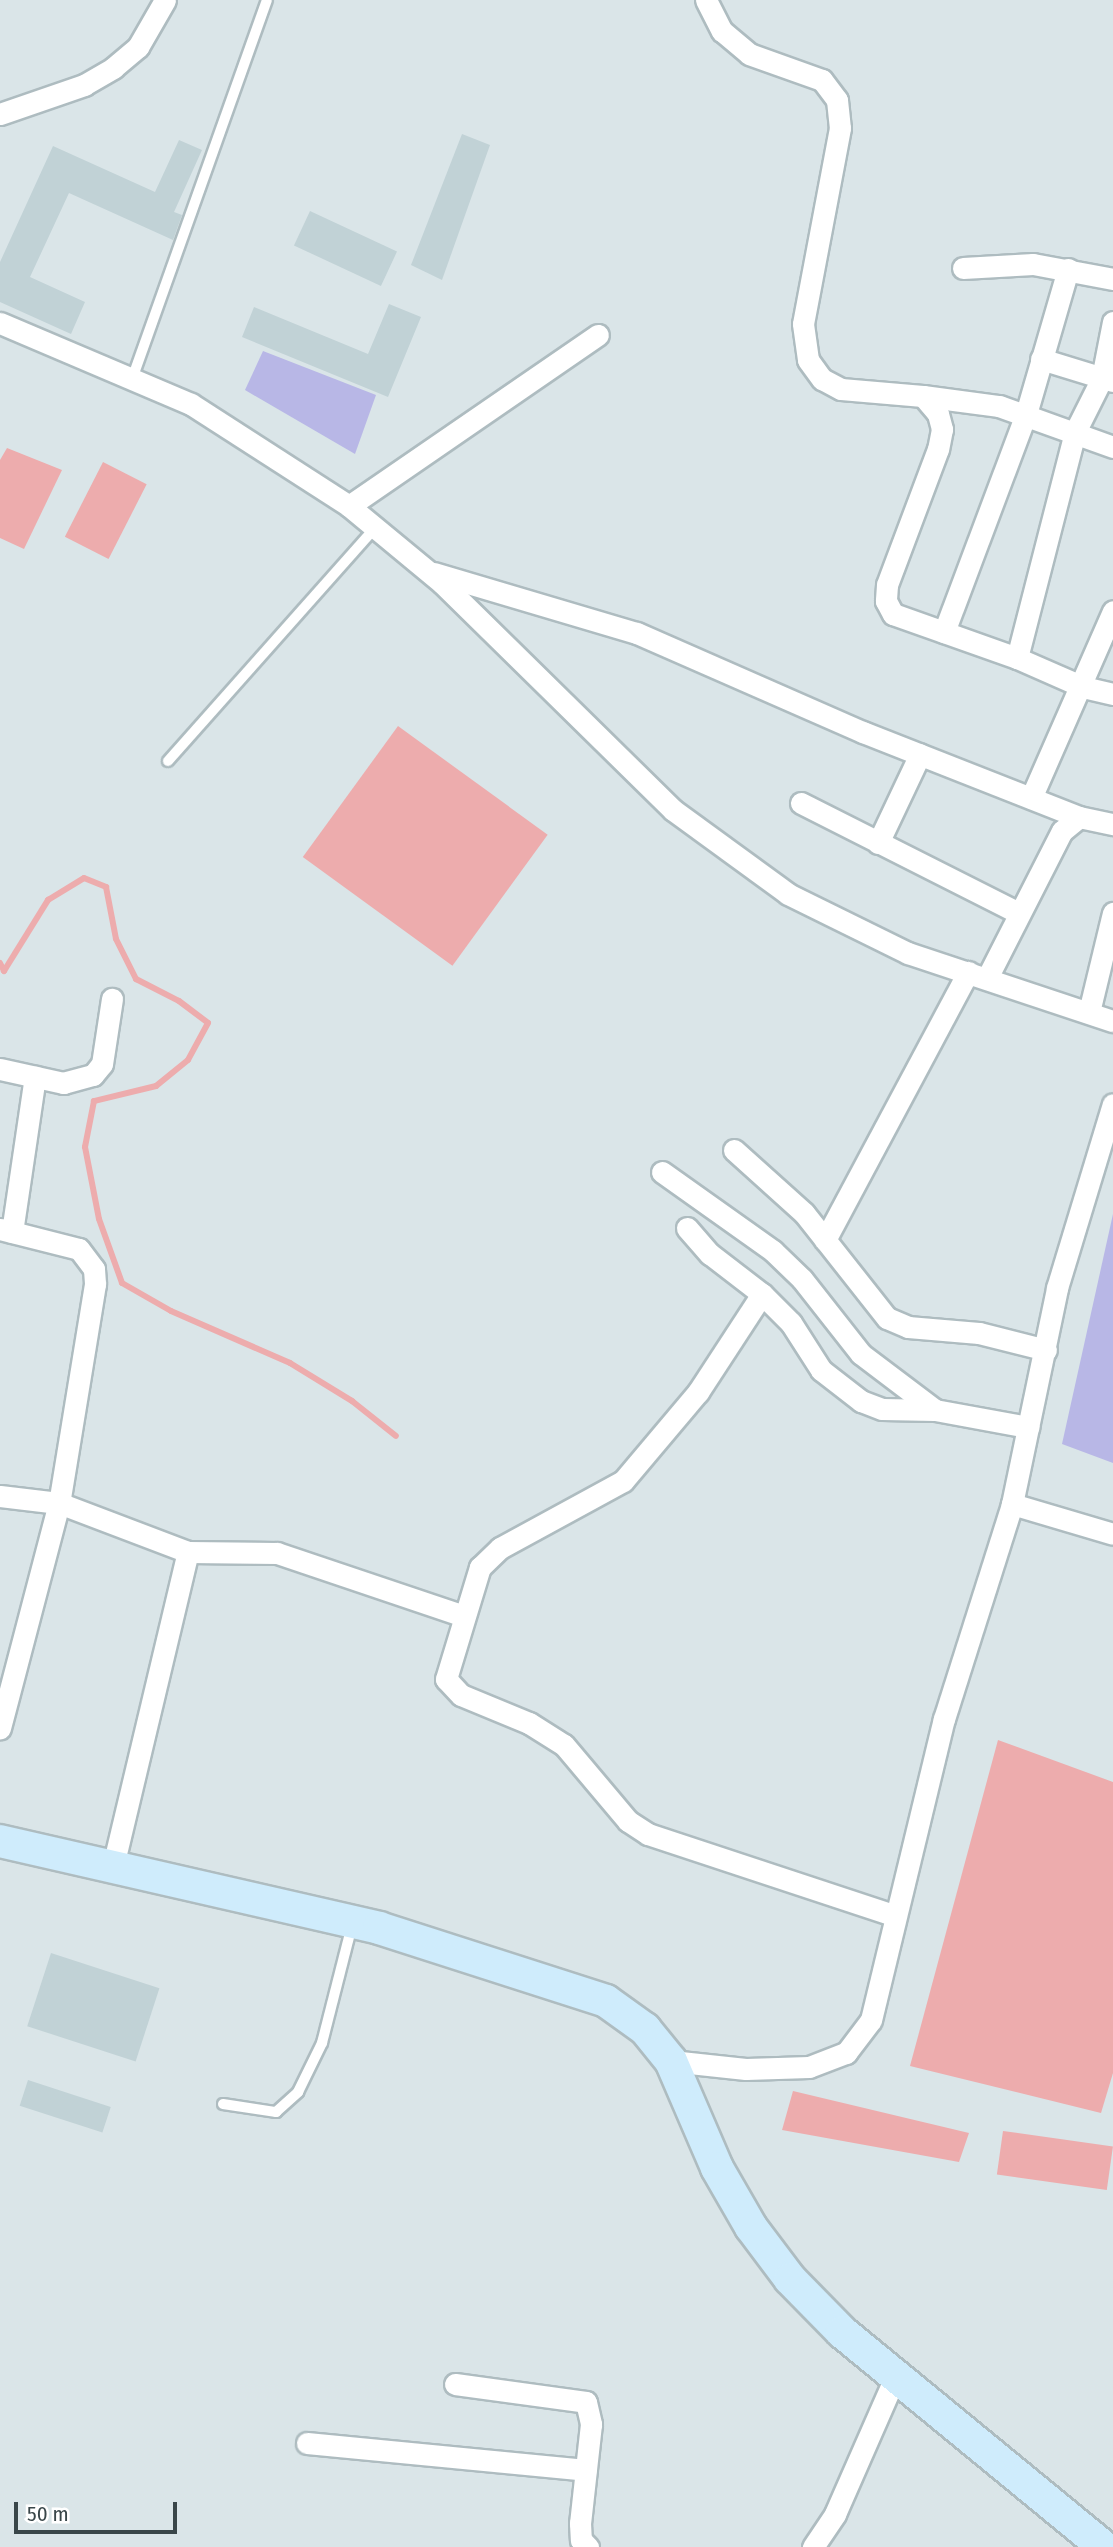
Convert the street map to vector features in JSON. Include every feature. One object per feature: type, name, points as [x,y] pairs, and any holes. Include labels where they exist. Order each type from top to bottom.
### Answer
[{"type":"main road","points":[[0,1841],[353,1922],[606,2001],[645,2029],[671,2061],[717,2168],[751,2227],[790,2279],[895,2376],[1090,2542]]},
{"type":"street","points":[[0,114],[84,85],[113,68],[138,47],[165,0]]},
{"type":"street","points":[[706,0],[722,31],[749,54],[822,80],[837,100],[840,128],[803,324],[808,360],[822,379],[841,389],[972,401],[1026,414],[1113,447]]},
{"type":"street","points":[[963,268],[1000,262],[1068,269],[1113,279]]},
{"type":"street","points":[[944,632],[1026,414],[1068,269]]},
{"type":"street","points":[[1017,658],[1075,432],[1107,379],[1113,322]]},
{"type":"street","points":[[0,323],[191,404],[349,506],[428,572],[673,810],[788,894],[849,927],[1113,1021]]},
{"type":"street","points":[[349,506],[598,335]]},
{"type":"street","points":[[1041,359],[1107,379]]},
{"type":"street","points":[[923,396],[938,414],[942,429],[887,585],[886,601],[893,614],[1017,658],[1083,687],[1113,694]]},
{"type":"street","points":[[428,572],[637,633],[919,754],[1079,817],[1113,824]]},
{"type":"street","points":[[1031,798],[1083,687],[1113,611]]},
{"type":"street","points":[[878,843],[919,754]]},
{"type":"street","points":[[801,803],[1017,912]]},
{"type":"street","points":[[825,1240],[1062,831],[1079,817]]},
{"type":"street","points":[[1089,1012],[1113,913]]},
{"type":"street","points":[[0,1069],[63,1083],[93,1075],[102,1064],[112,999]]},
{"type":"street","points":[[0,1728],[59,1503],[94,1269],[79,1249],[6,1231],[35,1077]]},
{"type":"street","points":[[671,2061],[746,2069],[809,2067],[846,2053],[871,2020],[893,1915],[961,1657],[1012,1504],[1072,1232],[1113,1104]]},
{"type":"street","points":[[734,1150],[781,1190],[887,1318],[908,1327],[979,1333],[1046,1350]]},
{"type":"street","points":[[662,1172],[773,1251],[802,1279],[861,1354],[935,1410]]},
{"type":"street","points":[[687,1228],[710,1254],[762,1294],[791,1323],[821,1370],[840,1388],[882,1409],[935,1410],[1028,1427]]},
{"type":"street","points":[[762,1294],[698,1392],[622,1481],[490,1556],[474,1581],[446,1678],[452,1688],[529,1723],[564,1745],[628,1821],[670,1844],[893,1915]]},
{"type":"street","points":[[0,1496],[59,1503],[188,1552],[277,1553],[464,1616]]},
{"type":"street","points":[[1012,1504],[1113,1534]]},
{"type":"street","points":[[113,1866],[188,1552]]},
{"type":"street","points":[[813,2547],[835,2514],[895,2376]]},
{"type":"street","points":[[455,2384],[586,2402],[591,2424],[583,2544]]},
{"type":"street","points":[[307,2443],[586,2470]]},
{"type":"lane","points":[[132,379],[267,0]]},
{"type":"lane","points":[[169,761],[375,528]]},
{"type":"lane","points":[[223,2104],[262,2113],[276,2112],[303,2085],[322,2043],[353,1922]]},
{"type":"shaded area","points":[[0,0],[1113,0],[1113,2547],[0,2547]]},
{"type":"shaded area","points":[[263,351],[376,395],[355,454],[245,390]]},
{"type":"shaded area","points":[[7,448],[62,470],[24,549],[0,538],[0,460]]},
{"type":"shaded area","points":[[103,462],[147,484],[109,559],[65,537]]},
{"type":"shaded area","points":[[398,726],[548,835],[452,966],[303,857]]},
{"type":"shaded area","points":[[1113,1214],[1113,1463],[1062,1444]]},
{"type":"shaded area","points":[[998,1740],[1113,1782],[1113,2073],[1101,2113],[910,2066]]},
{"type":"shaded area","points":[[793,2091],[969,2133],[959,2162],[782,2130]]},
{"type":"shaded area","points":[[1003,2131],[1113,2146],[1107,2190],[997,2175]]},
{"type":"building","points":[[462,134],[490,145],[442,280],[411,265]]},
{"type":"building","points":[[179,140],[202,150],[174,212],[182,215],[173,240],[69,193],[30,277],[85,302],[71,334],[0,302],[0,262],[53,146],[155,192]]},
{"type":"building","points":[[310,211],[397,252],[381,286],[294,245]]},
{"type":"building","points":[[389,304],[421,317],[388,397],[242,337],[254,307],[368,354]]},
{"type":"building","points":[[51,1953],[159,1988],[136,2061],[27,2026]]},
{"type":"building","points":[[28,2080],[111,2107],[102,2133],[20,2106]]},
{"type":"waterway","points":[[0,963],[4,971],[48,900],[84,878],[106,887],[116,939],[136,979],[179,1001],[208,1023],[188,1060],[156,1086],[94,1101],[85,1147],[99,1219],[122,1283],[171,1311],[290,1363],[352,1401],[396,1436]]}]
